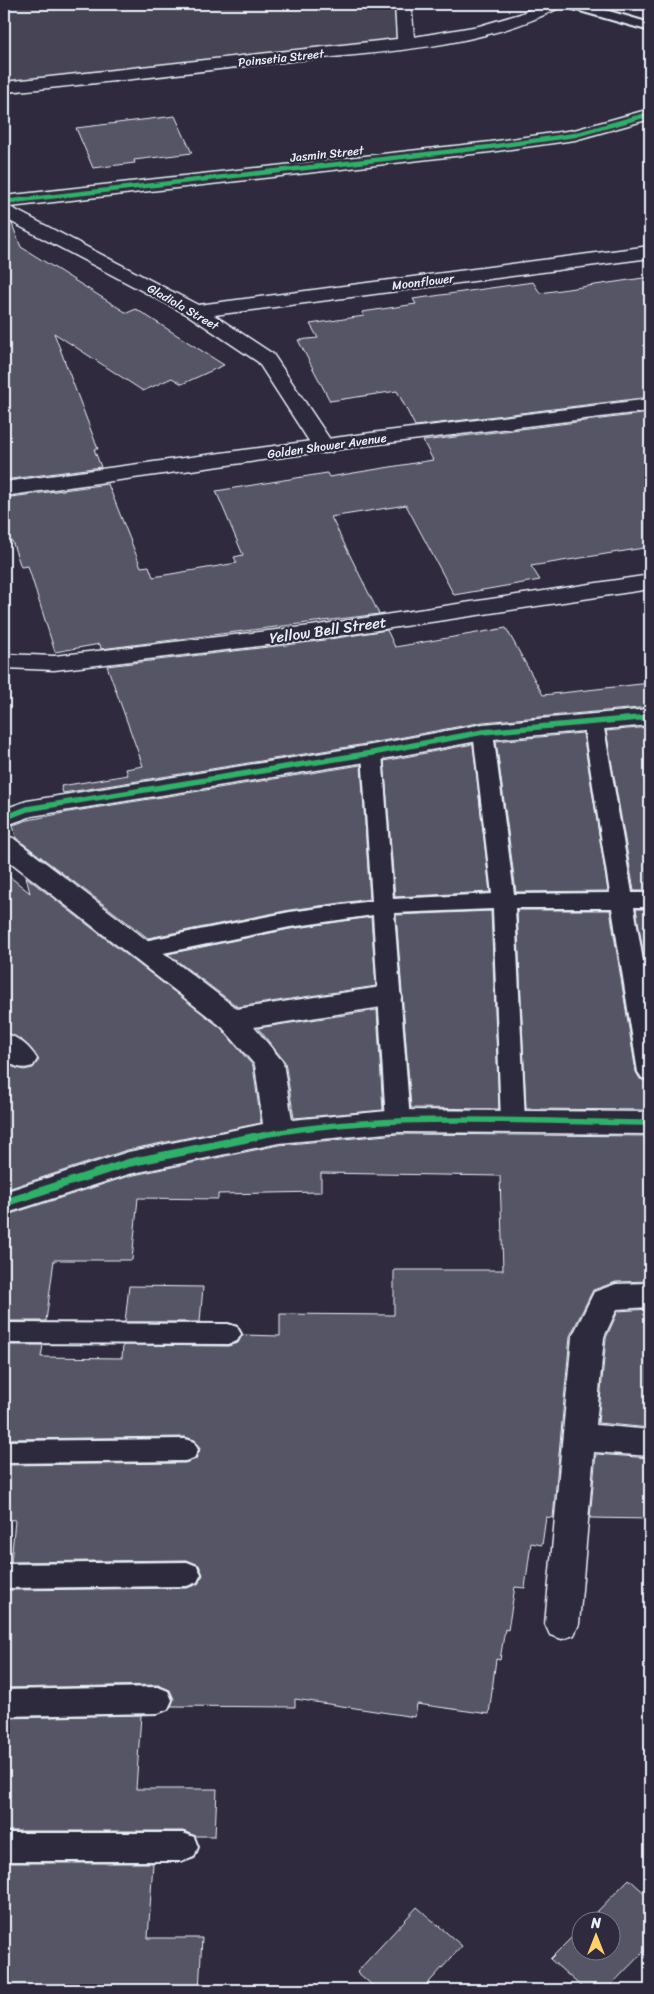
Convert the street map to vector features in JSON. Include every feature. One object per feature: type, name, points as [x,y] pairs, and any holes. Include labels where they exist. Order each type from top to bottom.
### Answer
[{"type":"street","points":[[403,4],[406,43]]},
{"type":"street","name":"Poinsetia Street","points":[[4,87],[406,43],[481,31],[526,18],[553,4]]},
{"type":"street","name":"Jasmin Street","points":[[4,202],[509,144],[575,135],[650,114]]},
{"type":"street","name":"Gladiola Street","points":[[4,211],[195,311],[266,358],[324,447]]},
{"type":"street","name":"Moonflower","points":[[195,311],[650,252]]},
{"type":"street","name":"Golden Shower Avenue","points":[[4,489],[650,405]]},
{"type":"street","name":"Yellow Bell Street","points":[[4,661],[54,663],[311,633],[650,582]]},
{"type":"street","points":[[4,818],[26,809],[372,753],[483,732],[650,717]]},
{"type":"street","points":[[4,844],[232,1020],[269,1062],[279,1132]]},
{"type":"street","points":[[232,1020],[388,996]]},
{"type":"street","points":[[4,1203],[128,1163],[279,1132],[398,1121],[650,1123]]},
{"type":"street","points":[[562,1624],[588,1337],[605,1300],[616,1296],[650,1295]]},
{"type":"street","points":[[578,1437],[650,1443]]},
{"type":"lane","points":[[571,4],[650,27]]},
{"type":"lane","points":[[593,722],[650,1072]]},
{"type":"lane","points":[[483,732],[504,902],[514,1121]]},
{"type":"lane","points":[[372,753],[398,1121]]},
{"type":"lane","points":[[139,950],[266,922],[382,907],[504,902],[650,900]]},
{"type":"lane","points":[[4,1333],[228,1334]]},
{"type":"lane","points":[[4,1452],[185,1450]]},
{"type":"lane","points":[[4,1576],[187,1574]]},
{"type":"lane","points":[[4,1703],[158,1700]]},
{"type":"lane","points":[[4,1847],[183,1847]]},
{"type":"shaded area","points":[[4,4],[394,4],[397,41],[4,82]]},
{"type":"building","points":[[175,116],[192,153],[134,160],[135,163],[93,168],[76,128]]},
{"type":"building","points":[[4,220],[12,224],[21,247],[127,313],[136,309],[224,365],[182,384],[172,378],[143,391],[54,333],[98,449],[94,449],[101,467],[4,480]]},
{"type":"building","points":[[650,277],[650,397],[415,426],[397,391],[330,401],[298,340],[318,338],[310,324],[364,316],[362,312],[416,304],[413,299],[533,282],[540,293]]},
{"type":"building","points":[[650,413],[650,547],[531,566],[540,580],[454,595],[406,505],[331,517],[379,614],[101,649],[100,644],[55,652],[28,566],[21,567],[12,541],[4,543],[4,498],[108,484],[141,567],[149,566],[153,577],[237,563],[234,557],[243,555],[216,491],[327,473],[329,477],[433,460],[423,441]]},
{"type":"building","points":[[506,628],[543,695],[650,683],[650,707],[483,722],[372,743],[63,793],[61,786],[128,775],[126,769],[143,766],[107,666],[311,642],[387,630],[395,647]]},
{"type":"building","points":[[650,727],[650,891],[634,891],[606,731]]},
{"type":"building","points":[[583,733],[608,891],[516,892],[496,741]]},
{"type":"building","points":[[473,744],[490,892],[395,897],[384,761]]},
{"type":"building","points":[[361,765],[370,899],[290,910],[148,938],[16,838],[13,825],[69,812]]},
{"type":"building","points":[[4,872],[30,893],[26,877],[221,1028],[253,1066],[261,1123],[127,1150],[4,1190],[4,1060],[13,1067],[24,1070],[33,1068],[39,1060],[24,1042],[4,1031]]},
{"type":"building","points":[[636,909],[650,909],[650,994]]},
{"type":"building","points":[[517,910],[610,910],[636,1072],[640,1079],[646,1081],[649,1110],[526,1109]]},
{"type":"building","points":[[491,911],[499,1109],[411,1108],[396,915]]},
{"type":"building","points":[[371,917],[376,986],[238,1007],[168,954],[290,929]]},
{"type":"building","points":[[377,1010],[383,1110],[294,1118],[285,1062],[258,1028]]},
{"type":"building","points":[[398,1134],[650,1136],[650,1281],[616,1282],[593,1290],[570,1336],[553,1518],[546,1517],[542,1545],[531,1543],[525,1588],[515,1587],[508,1630],[505,1629],[500,1660],[496,1659],[489,1714],[417,1704],[415,1717],[295,1699],[295,1707],[171,1706],[174,1699],[170,1690],[158,1685],[4,1688],[4,1597],[7,1597],[8,1590],[187,1588],[198,1584],[203,1575],[199,1565],[187,1560],[11,1562],[15,1520],[4,1519],[4,1465],[185,1463],[196,1459],[200,1449],[195,1440],[185,1437],[4,1439],[4,1345],[43,1345],[41,1357],[122,1358],[123,1345],[228,1346],[238,1343],[242,1335],[280,1336],[280,1314],[394,1315],[394,1270],[503,1270],[500,1176],[321,1173],[321,1192],[218,1194],[218,1199],[138,1198],[132,1260],[54,1260],[46,1321],[4,1321],[4,1216],[129,1176],[279,1145]]},
{"type":"building","points":[[129,1286],[203,1287],[200,1322],[125,1322]]},
{"type":"building","points":[[650,1309],[650,1428],[598,1423],[606,1338],[618,1311]]},
{"type":"building","points":[[596,1454],[650,1458],[650,1519],[590,1518]]},
{"type":"building","points":[[141,1715],[136,1789],[217,1789],[215,1836],[195,1836],[183,1831],[4,1831],[4,1718]]},
{"type":"building","points":[[9,1863],[153,1863],[148,1938],[202,1938],[199,1990],[4,1990],[4,1909]]},
{"type":"building","points":[[629,1879],[650,1898],[650,1945],[606,1990],[585,1990],[550,1959],[572,1937],[572,1962],[622,1962],[622,1912],[597,1912]]},
{"type":"building","points":[[417,1907],[462,1946],[422,1990],[378,1990],[357,1972]]},
{"type":"cycle path","points":[[4,202],[490,147],[575,135],[650,114]]},
{"type":"cycle path","points":[[4,818],[27,809],[372,753],[483,732],[650,717]]},
{"type":"cycle path","points":[[4,1203],[128,1163],[279,1132],[398,1121],[650,1123]]}]
